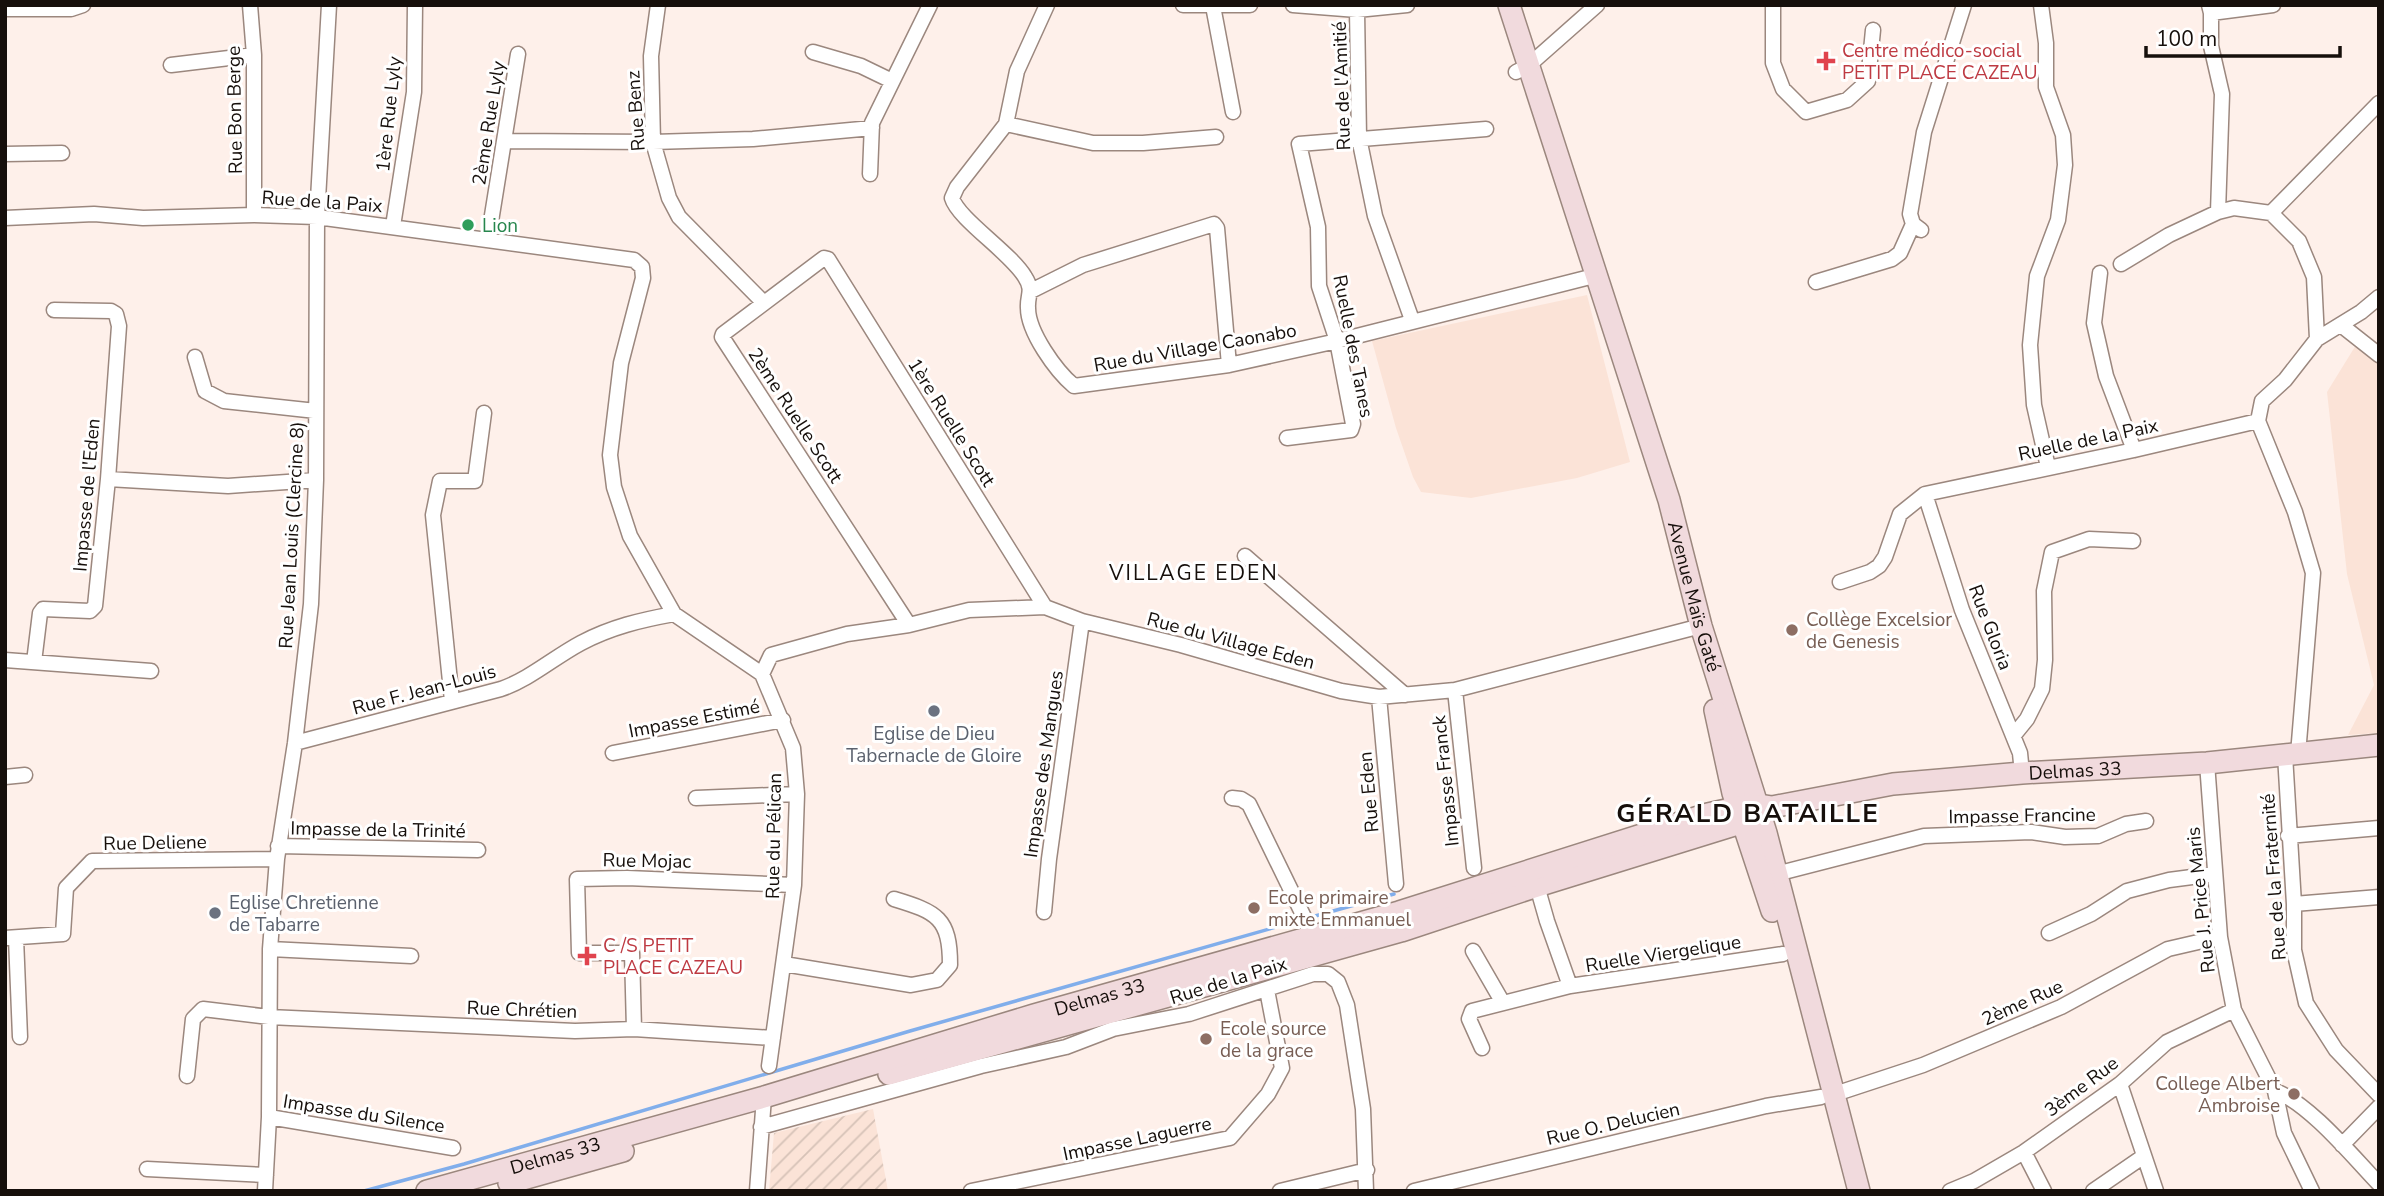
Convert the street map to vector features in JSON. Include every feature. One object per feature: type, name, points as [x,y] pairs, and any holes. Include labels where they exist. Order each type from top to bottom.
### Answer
[{"type":"main road","name":"Avenue Maïs Gaté","points":[[1498,5],[1669,500],[1716,711],[1776,874],[1828,1096],[1845,1191]]},
{"type":"main road","name":"Avenue Maïs Gaté","points":[[1509,5],[1522,69]]},
{"type":"main road","name":"Delmas 33","points":[[427,1191],[763,1112],[1034,1015],[1399,912],[1708,814],[1754,811],[1893,784],[2022,773],[2207,763],[2379,744]]},
{"type":"main road","name":"Avenue Maïs Gaté","points":[[1754,811],[1783,954],[1859,1191]]},
{"type":"main road","name":"Delmas 33","points":[[480,1191],[763,1112],[1034,1032],[1401,931],[1754,811]]},
{"type":"street","points":[[5,9],[71,9],[83,5]]},
{"type":"street","name":"Rue Bon Berge","points":[[250,5],[254,55],[254,215]]},
{"type":"street","name":"Rue Jean Louis (Clercine 8)","points":[[265,1191],[269,1117],[270,949],[278,852],[295,743],[311,604],[316,480],[317,217],[329,5]]},
{"type":"street","name":"1ère Rue Lyly","points":[[393,226],[414,92],[415,5]]},
{"type":"street","name":"Rue Benz","points":[[658,5],[651,56],[653,142],[668,198],[679,217],[763,302]]},
{"type":"street","points":[[870,174],[872,128],[930,5]]},
{"type":"street","points":[[1047,5],[1017,71],[1006,124],[957,187],[952,198],[954,206],[989,237],[1025,276],[1031,291],[1083,265],[1214,224],[1217,228],[1229,365]]},
{"type":"street","points":[[1183,5],[1250,5]]},
{"type":"street","points":[[1293,5],[1357,10],[1408,5]]},
{"type":"street","points":[[1522,69],[1597,5]]},
{"type":"street","points":[[1773,5],[1773,63],[1783,89],[1806,112],[1847,100],[1868,81],[1873,30]]},
{"type":"street","points":[[1816,282],[1892,260],[1900,253],[1917,227],[1910,214],[1924,132],[1964,5]]},
{"type":"street","points":[[2041,5],[2046,43],[2046,87],[2063,135],[2065,165],[2058,220],[2037,276],[2030,345],[2034,405],[2048,467]]},
{"type":"street","points":[[2218,212],[2222,94],[2211,46],[2210,9],[2273,5]]},
{"type":"street","points":[[1213,6],[1233,112]]},
{"type":"street","name":"Rue de l'Amitié","points":[[1357,10],[1359,138],[1375,216],[1412,320]]},
{"type":"street","points":[[813,52],[835,57],[892,81]]},
{"type":"street","name":"2ème Rue Lyly","points":[[488,240],[518,54]]},
{"type":"street","points":[[171,65],[254,55]]},
{"type":"street","points":[[2271,213],[2379,103]]},
{"type":"street","points":[[1006,124],[1093,143],[1143,143],[1216,137]]},
{"type":"street","points":[[506,141],[653,142],[753,139],[872,128]]},
{"type":"street","name":"Ruelle des Tanes","points":[[1287,438],[1351,430],[1353,427],[1337,341],[1319,286],[1318,227],[1299,144],[1486,130]]},
{"type":"street","points":[[5,154],[62,153]]},
{"type":"street","points":[[2121,264],[2168,235],[2218,212],[2234,208],[2271,213],[2299,241],[2314,277],[2317,339]]},
{"type":"street","name":"Rue de la Paix","points":[[5,218],[94,214],[143,218],[254,215],[317,217],[634,260],[642,267],[643,278],[621,363],[610,455],[612,477],[630,536],[674,614]]},
{"type":"street","name":"2ème Ruelle Scott","points":[[826,258],[763,302],[722,337],[909,625]]},
{"type":"street","name":"1ère Ruelle Scott","points":[[826,258],[1045,607]]},
{"type":"street","points":[[2100,273],[2094,323],[2106,376],[2134,450]]},
{"type":"street","name":"Rue du Village Caonabo","points":[[1031,291],[1028,306],[1030,323],[1059,374],[1074,386],[1229,365],[1337,341],[1592,276]]},
{"type":"street","points":[[2258,421],[2262,401],[2285,380],[2317,339],[2379,297]]},
{"type":"street","name":"Impasse de l'Eden","points":[[34,662],[40,613],[43,609],[90,611],[95,606],[108,479],[119,326],[116,314],[111,311],[54,310]]},
{"type":"street","points":[[2341,325],[2379,355]]},
{"type":"street","points":[[195,357],[205,391],[215,397],[224,401],[316,411]]},
{"type":"street","points":[[452,701],[433,515],[440,481],[475,481],[484,413]]},
{"type":"street","name":"Ruelle de la Paix","points":[[1925,494],[2258,421]]},
{"type":"street","name":"Rue de la Fraternité","points":[[2258,421],[2295,512],[2313,573],[2302,685],[2291,755],[2288,836],[2294,904],[2294,950],[2306,1003],[2336,1050],[2379,1095]]},
{"type":"street","points":[[108,479],[228,486],[316,480]]},
{"type":"street","points":[[1840,582],[1870,572],[1879,566],[1885,557],[1900,514],[1925,494]]},
{"type":"street","name":"Rue Gloria","points":[[1925,494],[1962,610],[2014,735],[2020,753],[2022,773]]},
{"type":"street","points":[[2014,735],[2027,719],[2042,689],[2046,648],[2044,592],[2052,552],[2090,539],[2133,541]]},
{"type":"street","points":[[1245,555],[1405,695]]},
{"type":"street","name":"Rue du Village Eden","points":[[762,674],[771,655],[847,634],[909,625],[969,610],[1045,607],[1083,621],[1181,645],[1341,691],[1379,697],[1455,691],[1696,628]]},
{"type":"street","points":[[674,614],[762,674]]},
{"type":"street","name":"Rue F. Jean-Louis","points":[[295,743],[518,683],[580,643],[628,622],[674,614]]},
{"type":"street","name":"Impasse des Mangues","points":[[1044,912],[1083,621]]},
{"type":"street","points":[[5,660],[151,671]]},
{"type":"street","name":"Rue du Pélican","points":[[762,674],[793,748],[797,794],[794,884],[769,1066]]},
{"type":"street","name":"Impasse Franck","points":[[1455,691],[1474,868]]},
{"type":"street","name":"Rue Eden","points":[[1379,697],[1396,884]]},
{"type":"street","name":"Impasse Estimé","points":[[613,753],[783,720]]},
{"type":"street","name":"Rue J. Price Maris","points":[[2207,763],[2220,937],[2234,1010],[2275,1091]]},
{"type":"street","points":[[5,777],[25,775]]},
{"type":"street","points":[[696,798],[797,794]]},
{"type":"street","points":[[1232,798],[1249,804],[1311,936]]},
{"type":"street","name":"Impasse Francine","points":[[1776,874],[1924,836],[2031,832],[2065,837],[2098,836],[2126,824],[2146,821]]},
{"type":"street","points":[[2288,836],[2379,828]]},
{"type":"street","name":"Impasse de la Trinité","points":[[278,852],[478,850]]},
{"type":"street","name":"Rue Deliene","points":[[11,938],[63,934],[66,888],[92,861],[278,852]]},
{"type":"street","points":[[2049,933],[2091,914],[2127,891],[2169,880],[2215,874]]},
{"type":"street","name":"Rue Mojac","points":[[634,1029],[632,953],[579,953],[578,879],[627,878],[794,884]]},
{"type":"street","name":"Ruelle Viergelique","points":[[1537,886],[1570,986],[1783,954]]},
{"type":"street","points":[[2294,904],[2379,897]]},
{"type":"street","points":[[784,964],[911,985],[937,980],[950,965],[950,945],[941,920],[923,908],[894,899]]},
{"type":"street","name":"2ème Rue","points":[[1828,1096],[1923,1065],[2061,1007],[2168,949],[2220,937]]},
{"type":"street","points":[[11,938],[20,1037]]},
{"type":"street","points":[[270,949],[411,956]]},
{"type":"street","points":[[1473,951],[1503,1003]]},
{"type":"street","name":"Rue de la Paix","points":[[763,1112],[1066,1047],[1113,1029],[1189,1014],[1313,974],[1328,974],[1338,982],[1347,1005],[1363,1109],[1366,1191]]},
{"type":"street","points":[[1482,1048],[1469,1019],[1472,1011],[1570,986]]},
{"type":"street","name":"Impasse Laguerre","points":[[971,1191],[1230,1138],[1268,1094],[1282,1068],[1267,990]]},
{"type":"street","name":"Rue Chrétien","points":[[187,1076],[192,1019],[203,1009],[269,1017],[575,1031],[634,1029],[773,1038]]},
{"type":"street","name":"3ème Rue","points":[[1950,1191],[1974,1181],[2024,1152],[2120,1084],[2167,1042],[2234,1010]]},
{"type":"street","points":[[2120,1084],[2156,1191]]},
{"type":"street","points":[[2275,1091],[2290,1096],[2379,1184]]},
{"type":"street","points":[[2275,1091],[2284,1133],[2312,1191]]},
{"type":"street","name":"Rue O. Delucien","points":[[1414,1191],[1766,1106],[1828,1096]]},
{"type":"street","points":[[2342,1145],[2379,1107]]},
{"type":"street","points":[[757,1191],[763,1112]]},
{"type":"street","name":"Impasse du Silence","points":[[269,1117],[453,1148]]},
{"type":"street","points":[[2024,1152],[2044,1191]]},
{"type":"street","points":[[2093,1191],[2144,1156]]},
{"type":"street","points":[[147,1169],[266,1175]]},
{"type":"street","points":[[1280,1191],[1367,1170]]},
{"type":"shaded area","points":[[1587,295],[1630,462],[1577,478],[1471,498],[1421,492],[1396,428],[1372,341]]},
{"type":"shaded area","points":[[2356,345],[2379,361],[2379,733],[2348,735],[2374,685],[2347,574],[2327,392]]},
{"type":"shaded area","points":[[873,1109],[888,1191],[769,1191],[774,1133]]},
{"type":"waterway","points":[[1308,918],[1394,894]]},
{"type":"waterway","points":[[364,1191],[1301,920]]},
{"type":"place","name":"Centre médico-social PETIT PLACE CAZEAU","points":[[1826,61]]},
{"type":"place","name":"Lion","points":[[468,225]]},
{"type":"place","name":"Collège Excelsior de Genesis","points":[[1792,630]]},
{"type":"place","name":"Eglise de Dieu Tabernacle de Gloire","points":[[934,711]]},
{"type":"place","name":"Ecole primaire mixte Emmanuel","points":[[1254,908]]},
{"type":"place","name":"Eglise Chretienne de Tabarre","points":[[215,913]]},
{"type":"place","name":"C /S PETIT PLACE CAZEAU","points":[[587,956]]},
{"type":"place","name":"Ecole source de la grace","points":[[1206,1039]]},
{"type":"place","name":"College Albert Ambroise","points":[[2294,1094]]},
{"type":"district","name":"VILLAGE EDEN","points":[[1194,573]]},
{"type":"district","name":"GÉRALD BATAILLE","points":[[1748,813]]}]
